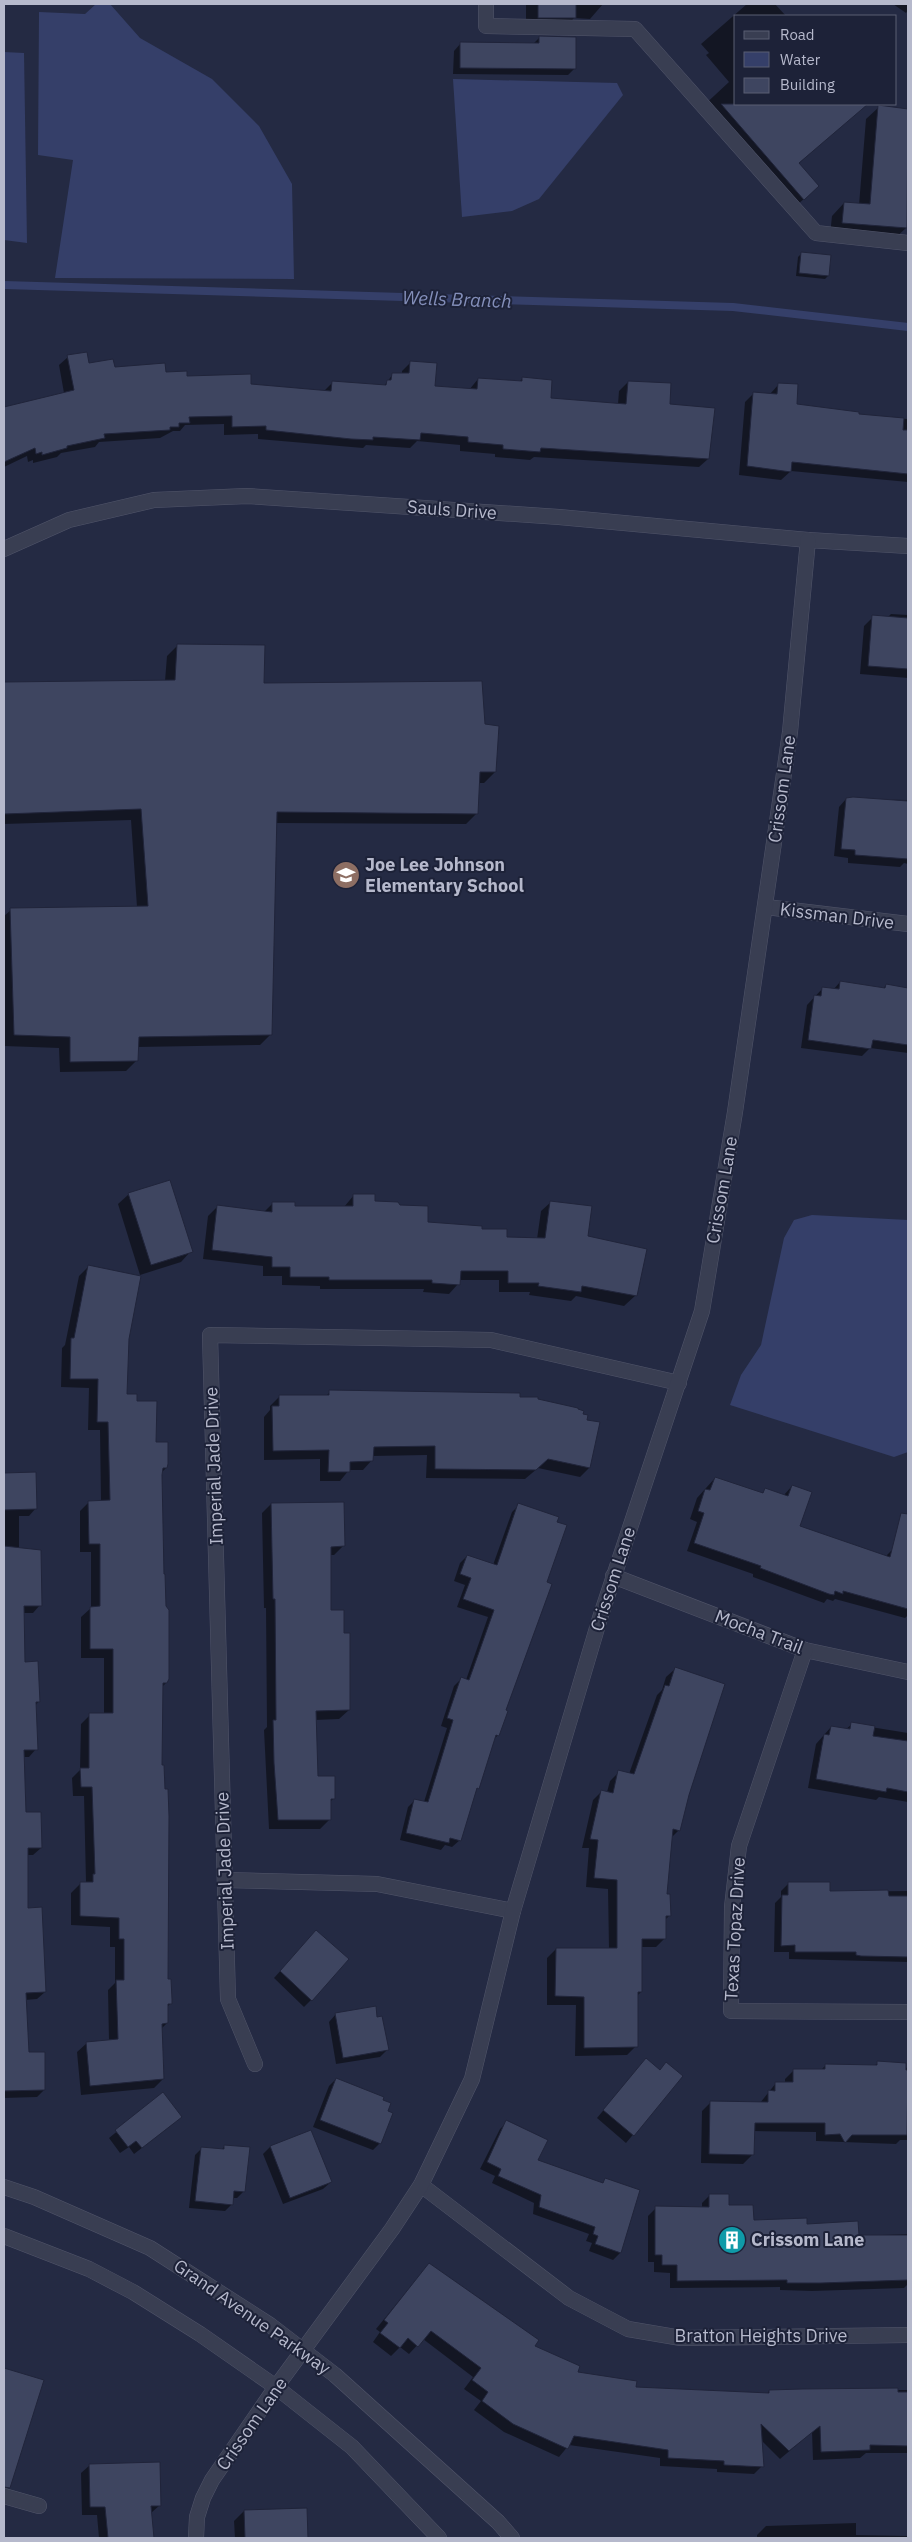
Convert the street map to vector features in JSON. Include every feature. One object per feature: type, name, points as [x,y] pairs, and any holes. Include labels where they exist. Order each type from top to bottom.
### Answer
[{"type":"street","points":[[486,4],[486,26],[635,29],[816,233],[908,243]]},
{"type":"street","name":"Sauls Drive","points":[[4,549],[69,520],[154,500],[247,496],[559,517],[808,540],[908,546]]},
{"type":"street","name":"Crissom Lane","points":[[196,2538],[197,2517],[206,2492],[276,2387],[392,2229],[421,2185],[472,2079],[512,1911],[613,1576],[702,1311],[736,1112],[766,907],[790,732],[808,540]]},
{"type":"street","name":"Kissman Drive","points":[[766,907],[908,924]]},
{"type":"street","name":"Imperial Jade Drive","points":[[255,2064],[228,1999],[210,1335],[491,1340],[679,1383]]},
{"type":"street","name":"Mocha Trail","points":[[613,1576],[805,1650],[908,1672]]},
{"type":"street","name":"Texas Topaz Drive","points":[[805,1650],[739,1846],[732,1907],[731,2011],[908,2012]]},
{"type":"street","points":[[225,1880],[377,1884],[512,1911]]},
{"type":"street","name":"Bratton Heights Drive","points":[[421,2185],[568,2298],[628,2329],[681,2338],[908,2335]]},
{"type":"street","name":"Grand Avenue Parkway","points":[[4,2187],[34,2197],[150,2248],[304,2350],[342,2381],[491,2515],[512,2538]]},
{"type":"street","points":[[4,2236],[88,2269],[133,2292],[200,2334],[276,2387],[352,2447],[439,2538]]},
{"type":"street","points":[[4,2496],[39,2506]]},
{"type":"water","points":[[96,4],[110,4],[140,38],[212,79],[259,126],[292,184],[294,279],[55,278],[73,160],[38,155],[39,12],[85,14]]},
{"type":"water","points":[[4,52],[24,53],[27,243],[4,240]]},
{"type":"water","points":[[453,79],[617,83],[623,95],[539,199],[512,211],[462,217]]},
{"type":"water","points":[[812,1215],[908,1220],[908,1452],[894,1457],[730,1405],[741,1375],[761,1345],[784,1238],[794,1220]]},
{"type":"building","points":[[538,4],[576,4],[576,18],[538,18]]},
{"type":"building","points":[[539,36],[576,37],[576,69],[460,68],[460,42],[539,43]]},
{"type":"building","points":[[721,104],[867,105],[799,163],[819,186],[804,200]]},
{"type":"building","points":[[878,105],[908,109],[907,228],[842,223],[844,202],[870,204]]},
{"type":"building","points":[[801,252],[831,255],[829,276],[799,273]]},
{"type":"building","points":[[87,352],[89,363],[113,359],[115,367],[165,363],[166,372],[187,371],[187,376],[251,374],[251,384],[331,391],[332,381],[386,385],[387,380],[391,380],[392,373],[409,373],[410,361],[437,363],[435,386],[477,389],[478,378],[522,381],[522,377],[552,380],[551,398],[626,404],[628,381],[671,383],[670,404],[715,408],[709,459],[541,448],[540,452],[503,449],[503,445],[468,442],[468,437],[421,433],[420,440],[373,437],[373,440],[351,439],[266,430],[266,426],[232,427],[232,416],[189,417],[190,423],[179,423],[179,427],[170,427],[170,430],[104,434],[105,438],[67,446],[67,448],[42,455],[42,452],[36,454],[35,448],[4,462],[4,407],[74,390],[67,355]]},
{"type":"building","points":[[778,383],[798,384],[797,404],[859,412],[859,414],[904,418],[903,430],[908,430],[908,474],[792,462],[791,472],[747,466],[753,392],[777,394]]},
{"type":"building","points":[[872,615],[908,618],[908,669],[868,666]]},
{"type":"building","points":[[177,644],[265,645],[264,683],[482,681],[485,724],[499,726],[496,772],[480,772],[478,814],[277,812],[272,1035],[139,1037],[138,1061],[70,1062],[70,1037],[14,1035],[10,908],[148,906],[141,809],[4,814],[4,682],[175,680]]},
{"type":"building","points":[[846,798],[908,801],[908,859],[855,855],[855,850],[841,849]]},
{"type":"building","points":[[840,981],[885,988],[886,984],[908,988],[908,1045],[873,1040],[871,1049],[808,1040],[814,995],[821,996],[822,987],[839,989]]},
{"type":"building","points":[[170,1180],[193,1252],[151,1265],[128,1193]]},
{"type":"building","points":[[353,1194],[375,1194],[375,1201],[398,1202],[400,1205],[428,1206],[428,1222],[482,1226],[482,1229],[507,1229],[507,1237],[545,1238],[550,1201],[592,1206],[588,1236],[647,1249],[637,1296],[582,1286],[581,1292],[538,1286],[539,1283],[508,1283],[508,1271],[461,1271],[460,1285],[432,1283],[432,1280],[329,1280],[329,1277],[290,1277],[290,1267],[272,1267],[272,1257],[212,1250],[217,1205],[272,1212],[272,1202],[295,1202],[295,1206],[353,1206]]},
{"type":"building","points":[[88,1265],[141,1276],[129,1339],[127,1394],[137,1394],[137,1401],[157,1401],[156,1442],[168,1442],[168,1464],[167,1468],[163,1468],[162,1475],[164,1574],[166,1606],[169,1610],[169,1679],[167,1683],[163,1683],[162,1765],[164,1765],[165,1789],[168,1789],[168,1979],[171,1979],[172,1999],[172,2004],[168,2004],[168,2023],[162,2024],[164,2079],[90,2086],[86,2042],[118,2039],[116,1980],[124,1980],[124,1939],[119,1939],[119,1918],[80,1916],[80,1882],[93,1882],[93,1874],[95,1874],[92,1787],[81,1787],[80,1768],[89,1768],[89,1713],[113,1713],[113,1649],[90,1649],[90,1607],[100,1606],[100,1544],[89,1544],[88,1501],[110,1500],[108,1422],[97,1422],[98,1379],[70,1379],[71,1338],[74,1338]]},
{"type":"building","points":[[329,1390],[520,1393],[520,1397],[538,1397],[538,1399],[578,1408],[584,1411],[583,1414],[588,1415],[587,1420],[600,1422],[590,1468],[548,1459],[536,1470],[435,1469],[435,1446],[374,1447],[373,1461],[350,1462],[350,1472],[328,1472],[329,1450],[273,1451],[272,1406],[279,1406],[279,1395],[329,1395]]},
{"type":"building","points":[[36,1472],[37,1509],[4,1510],[4,1473]]},
{"type":"building","points":[[715,1477],[763,1493],[765,1488],[788,1496],[792,1485],[812,1492],[800,1526],[890,1557],[901,1513],[908,1514],[908,1609],[843,1591],[843,1594],[835,1591],[834,1595],[829,1594],[760,1568],[761,1566],[694,1543],[704,1513],[698,1511],[705,1489],[710,1490]]},
{"type":"building","points":[[344,1502],[345,1546],[331,1547],[331,1610],[344,1610],[344,1633],[350,1633],[350,1710],[316,1711],[318,1776],[335,1776],[335,1799],[331,1799],[331,1820],[278,1820],[273,1720],[276,1720],[275,1599],[273,1599],[271,1503]]},
{"type":"building","points":[[518,1503],[559,1517],[557,1522],[567,1525],[547,1582],[552,1584],[506,1710],[508,1711],[499,1736],[496,1735],[479,1789],[477,1788],[461,1841],[450,1838],[449,1843],[406,1833],[414,1799],[428,1802],[453,1720],[447,1718],[461,1677],[469,1680],[494,1610],[463,1599],[471,1578],[460,1574],[467,1555],[497,1565]]},
{"type":"building","points":[[4,1546],[41,1550],[42,1606],[24,1606],[25,1662],[38,1661],[40,1702],[36,1702],[38,1750],[24,1750],[26,1812],[41,1812],[42,1848],[28,1848],[28,1908],[42,1907],[46,1992],[26,1993],[29,2052],[45,2052],[45,2090],[4,2091]]},
{"type":"building","points":[[675,1667],[725,1684],[689,1795],[680,1831],[673,1829],[667,1894],[670,1894],[671,1916],[666,1916],[666,1939],[642,1939],[642,1992],[638,1992],[638,2047],[584,2048],[584,1997],[555,1996],[556,1948],[617,1948],[617,1880],[594,1878],[598,1840],[590,1839],[601,1790],[613,1793],[618,1770],[634,1774],[665,1685],[669,1686]]},
{"type":"building","points":[[851,1722],[875,1726],[873,1736],[908,1741],[908,1792],[887,1788],[886,1792],[816,1779],[824,1734],[829,1735],[831,1726],[850,1729]]},
{"type":"building","points":[[788,1882],[830,1882],[830,1891],[888,1890],[889,1896],[908,1896],[908,1957],[861,1956],[856,1955],[856,1952],[795,1952],[795,1945],[781,1946],[782,1895],[788,1895]]},
{"type":"building","points":[[316,1930],[349,1959],[312,2001],[280,1971]]},
{"type":"building","points":[[376,2006],[377,2017],[382,2016],[389,2050],[343,2058],[335,2013]]},
{"type":"building","points":[[646,2058],[660,2070],[666,2062],[683,2076],[634,2136],[603,2110]]},
{"type":"building","points":[[877,2061],[906,2063],[906,2070],[908,2070],[907,2135],[852,2135],[845,2143],[840,2134],[825,2135],[825,2123],[755,2123],[754,2155],[709,2154],[710,2101],[768,2102],[768,2090],[775,2091],[775,2082],[793,2082],[793,2069],[825,2069],[825,2064],[877,2065]]},
{"type":"building","points":[[336,2078],[384,2097],[383,2100],[391,2103],[388,2111],[393,2113],[381,2144],[320,2120]]},
{"type":"building","points":[[163,2092],[182,2117],[142,2148],[136,2141],[128,2147],[115,2130]]},
{"type":"building","points":[[506,2120],[548,2140],[538,2160],[603,2183],[605,2178],[640,2190],[621,2253],[595,2244],[598,2236],[593,2234],[595,2227],[539,2207],[541,2195],[498,2176],[501,2169],[487,2162]]},
{"type":"building","points":[[311,2130],[332,2182],[290,2198],[270,2146]]},
{"type":"building","points":[[224,2145],[250,2147],[245,2192],[234,2191],[233,2205],[195,2201],[201,2147],[224,2149]]},
{"type":"building","points":[[709,2194],[729,2194],[729,2205],[753,2205],[754,2220],[807,2218],[807,2224],[858,2221],[859,2235],[908,2235],[908,2280],[821,2283],[787,2283],[787,2280],[677,2281],[677,2265],[662,2265],[662,2255],[655,2255],[655,2206],[709,2207]]},
{"type":"building","points":[[429,2263],[539,2340],[535,2346],[580,2366],[578,2372],[637,2381],[636,2387],[769,2393],[769,2390],[898,2388],[898,2392],[908,2392],[908,2446],[870,2445],[870,2450],[821,2452],[820,2426],[789,2451],[761,2424],[764,2467],[724,2465],[724,2461],[668,2458],[668,2450],[574,2436],[568,2449],[513,2424],[482,2401],[488,2392],[472,2380],[481,2368],[431,2331],[418,2347],[408,2338],[400,2348],[380,2333],[388,2323],[384,2320]]},
{"type":"building","points":[[4,2368],[44,2380],[10,2488],[4,2487]]},
{"type":"building","points":[[160,2462],[161,2506],[151,2506],[154,2538],[108,2538],[105,2507],[90,2507],[89,2464]]},
{"type":"building","points":[[307,2508],[308,2538],[245,2538],[244,2510]]},
{"type":"waterway","name":"Wells Branch","points":[[4,285],[733,307],[908,327]]},
{"type":"place","name":"Joe Lee Johnson Elementary School","points":[[346,875]]},
{"type":"place","name":"Crissom Lane","points":[[732,2240]]}]
